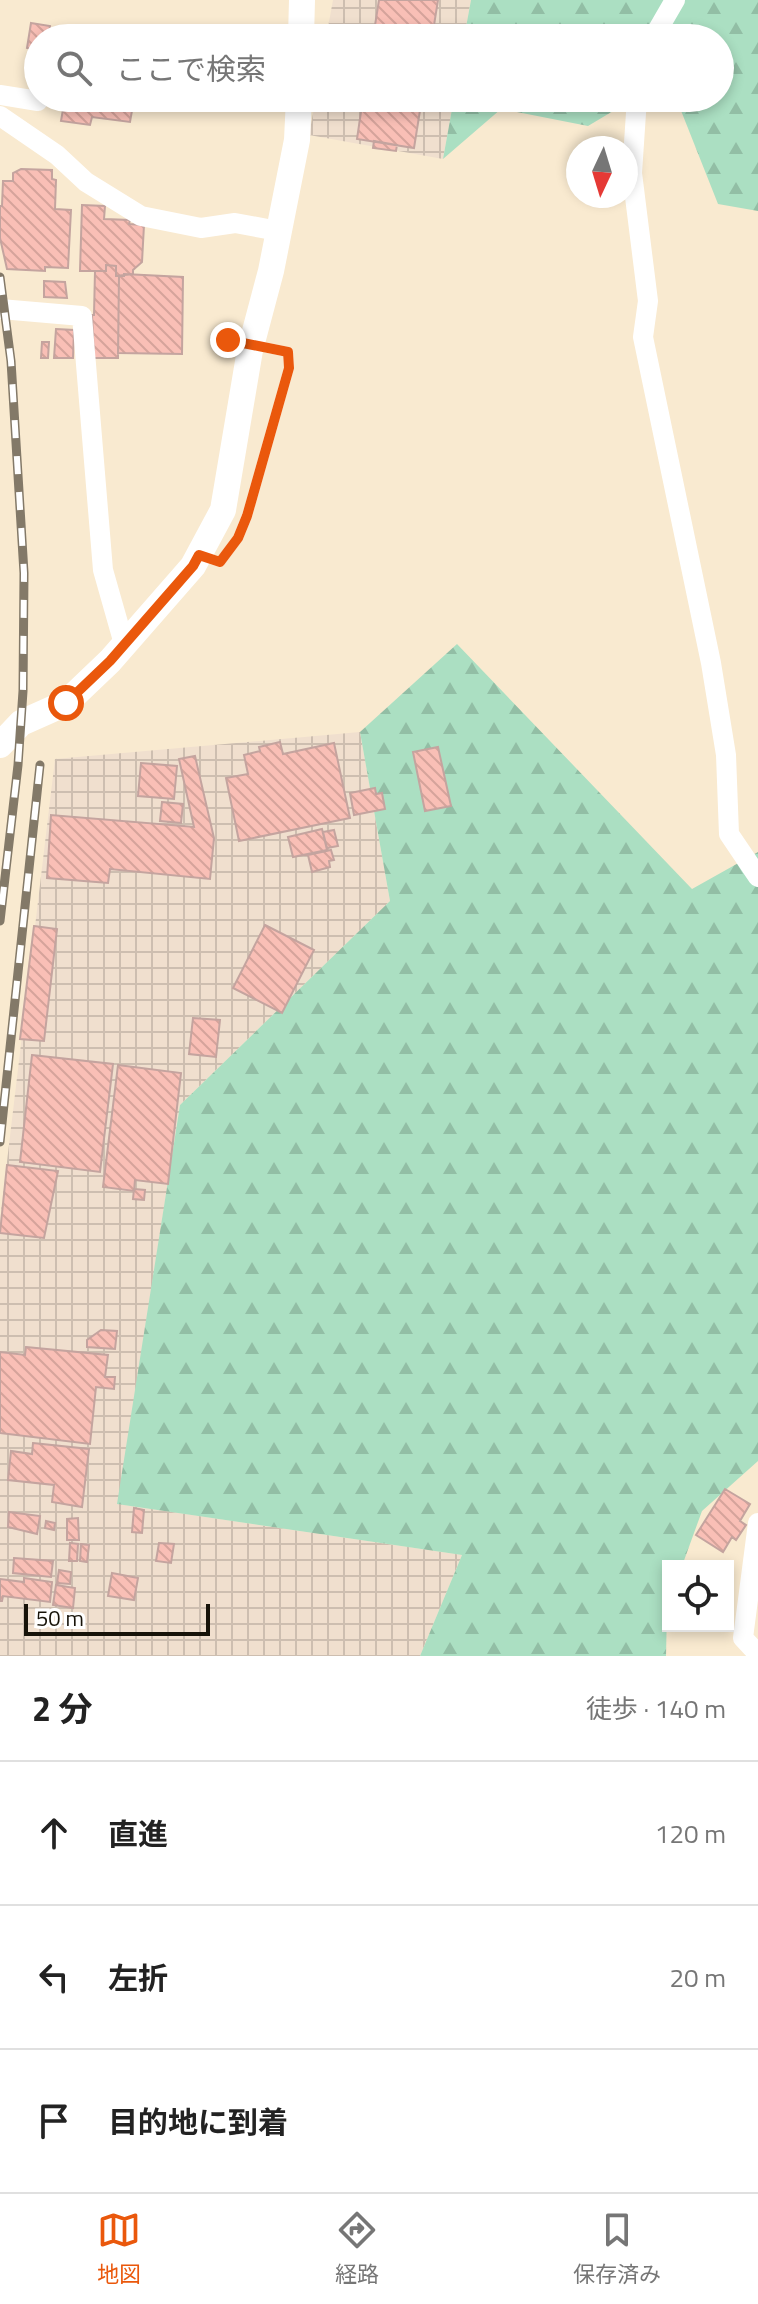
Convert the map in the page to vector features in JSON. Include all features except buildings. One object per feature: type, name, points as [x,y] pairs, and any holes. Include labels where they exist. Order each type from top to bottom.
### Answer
[{"type":"street","points":[[301,24],[302,0]]},
{"type":"street","points":[[661,24],[675,0]]},
{"type":"street","points":[[0,95],[24,99]]},
{"type":"street","points":[[0,745],[21,723],[66,703],[124,644],[193,566],[223,510],[250,350],[297,140],[298,112]]},
{"type":"street","points":[[636,112],[632,173],[648,301],[643,337],[711,663],[726,755],[729,834],[758,877]]},
{"type":"street","points":[[0,116],[57,155],[86,182],[141,216],[201,228],[235,223],[278,231]]},
{"type":"street","points":[[0,309],[82,316],[103,570],[124,644]]},
{"type":"street","points":[[758,1523],[740,1647],[758,1654]]},
{"type":"lane","points":[[199,555],[220,562],[238,538],[289,368],[288,352],[228,340]]},
{"type":"shaded area","points":[[333,0],[471,0],[467,24],[329,24]]},
{"type":"shaded area","points":[[313,112],[451,112],[443,159],[309,135]]},
{"type":"shaded area","points":[[360,732],[390,901],[180,1105],[118,1504],[462,1555],[420,1656],[0,1656],[0,1220],[55,759]]},
{"type":"green space","points":[[471,0],[758,0],[758,211],[718,204],[682,112],[734,112],[734,24],[467,24]]},
{"type":"green space","points":[[451,112],[498,112],[443,159]]},
{"type":"green space","points":[[516,112],[612,112],[588,126]]},
{"type":"green space","points":[[457,644],[692,889],[758,852],[758,1461],[702,1511],[684,1560],[662,1560],[662,1632],[667,1632],[666,1656],[420,1656],[462,1555],[117,1504],[180,1105],[390,901],[360,732]]},
{"type":"railway","points":[[0,277],[11,361],[24,573],[23,691],[18,765],[0,921]]},
{"type":"railway","points":[[0,1142],[40,765]]},
{"type":"route","points":[[66,703],[110,661],[193,566],[199,555],[220,562],[238,538],[289,368],[288,352],[228,340]]}]
